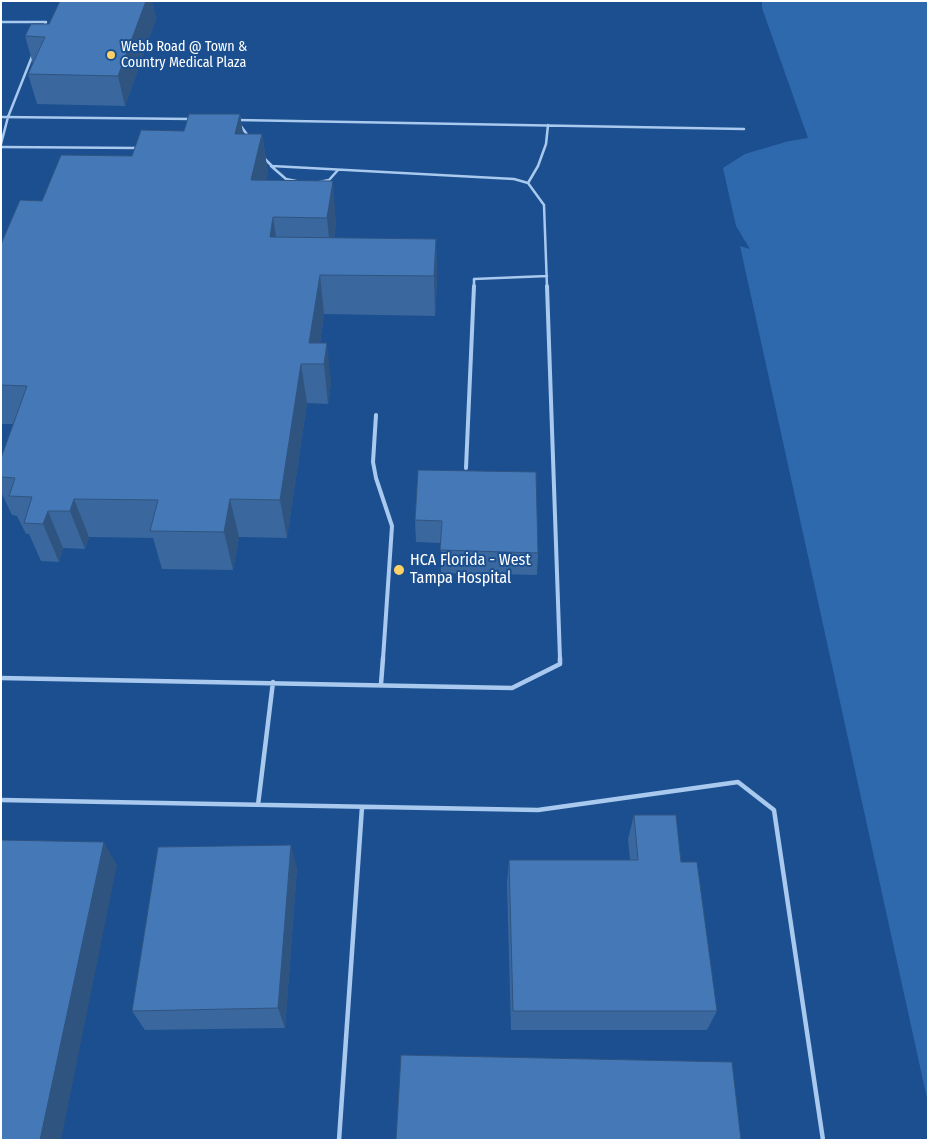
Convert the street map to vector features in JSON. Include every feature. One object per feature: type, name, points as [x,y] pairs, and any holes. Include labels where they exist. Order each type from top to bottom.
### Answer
[{"type":"lane","points":[[1,22],[46,22],[42,31]]},
{"type":"lane","points":[[35,48],[8,117],[1,145],[145,148]]},
{"type":"lane","points":[[1,117],[200,119]]},
{"type":"lane","points":[[227,120],[744,129]]},
{"type":"lane","points":[[236,120],[252,142]]},
{"type":"lane","points":[[528,183],[538,166],[546,144],[548,125]]},
{"type":"lane","points":[[260,154],[286,179],[296,181]]},
{"type":"lane","points":[[1,678],[512,688],[560,664],[544,205],[528,183],[514,179],[262,166]]},
{"type":"lane","points":[[319,182],[329,180],[338,170]]},
{"type":"lane","points":[[466,468],[474,278],[547,276]]},
{"type":"lane","points":[[376,415],[373,462],[376,478],[392,526],[381,684]]},
{"type":"lane","points":[[258,805],[273,682]]},
{"type":"lane","points":[[1,800],[538,810],[738,782],[774,810],[823,1140]]},
{"type":"lane","points":[[338,1140],[362,807]]},
{"type":"shaded area","points":[[762,1],[928,1],[928,1103],[740,246],[750,249],[736,226],[723,168],[745,154],[789,141],[808,138],[762,8]]},
{"type":"building","points":[[60,1],[146,1],[118,76],[28,74],[45,37],[25,36],[31,24],[49,24]]},
{"type":"building","points":[[189,114],[240,114],[235,134],[262,134],[251,180],[333,181],[327,218],[273,217],[270,237],[436,239],[434,276],[320,275],[309,343],[327,343],[324,364],[301,364],[280,500],[230,499],[224,532],[150,531],[158,500],[74,499],[70,511],[48,511],[43,524],[24,523],[32,497],[9,496],[15,478],[1,477],[1,458],[27,386],[1,385],[1,244],[20,200],[42,201],[61,155],[132,156],[141,130],[184,131]]},
{"type":"building","points":[[418,470],[536,472],[538,553],[440,550],[442,521],[415,520]]},
{"type":"building","points":[[634,815],[676,815],[681,862],[697,862],[717,1011],[513,1011],[509,860],[638,860]]},
{"type":"building","points":[[1,840],[104,842],[40,1140],[1,1140]]},
{"type":"building","points":[[291,845],[278,1008],[132,1011],[158,847]]},
{"type":"building","points":[[401,1055],[732,1062],[741,1140],[396,1140]]},
{"type":"place","name":"Webb Road @ Town & Country Medical Plaza","points":[[111,55]]},
{"type":"place","name":"HCA Florida - West Tampa Hospital","points":[[399,570]]}]
